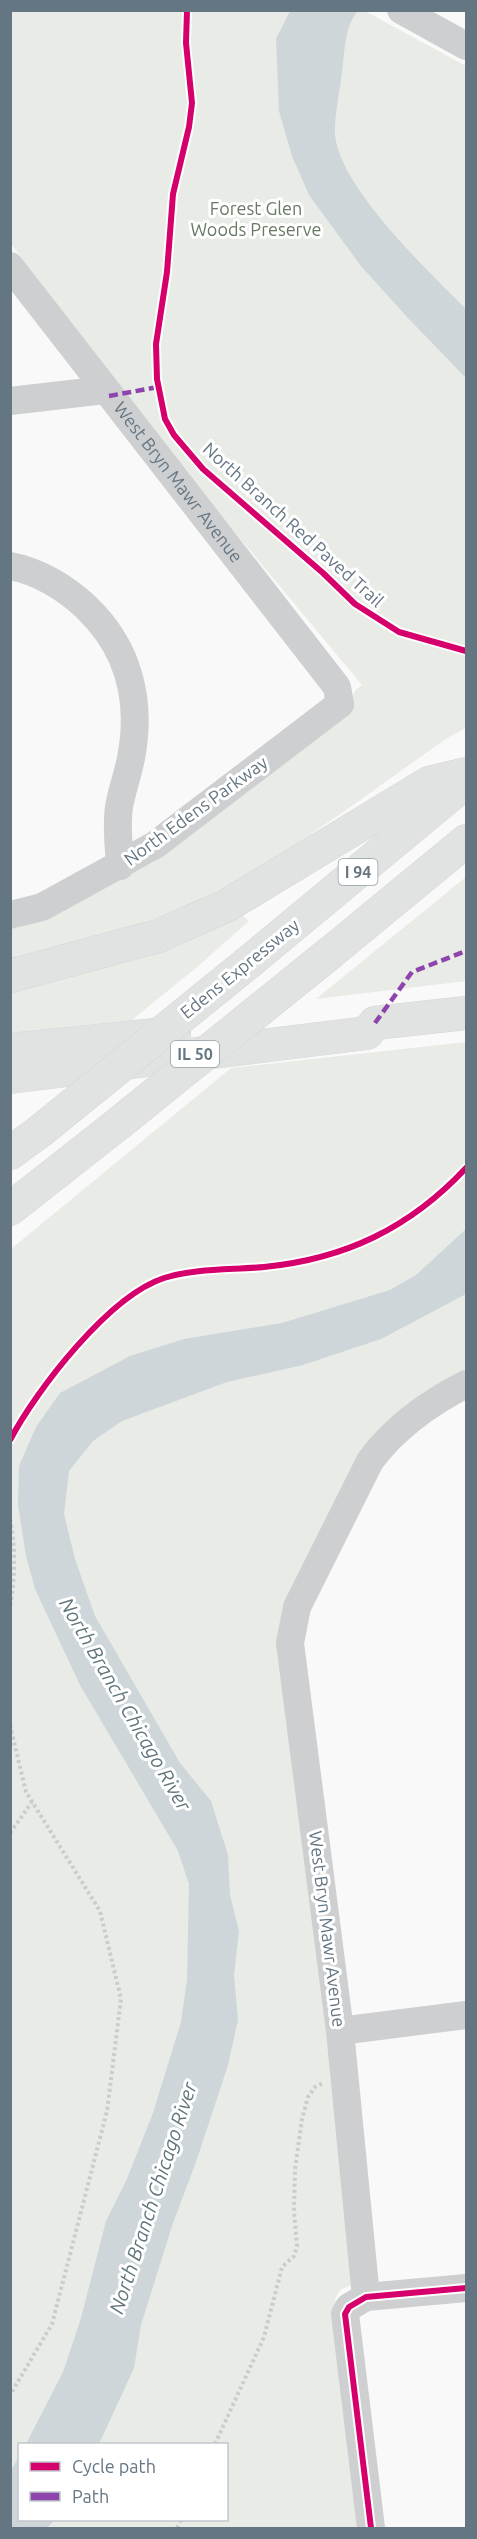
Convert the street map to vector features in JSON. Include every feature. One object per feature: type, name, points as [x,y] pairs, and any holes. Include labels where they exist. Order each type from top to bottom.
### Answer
[{"type":"main road","points":[[10,976],[158,936],[216,910],[429,783],[466,774]]},
{"type":"main road","name":"Edens Expressway","points":[[10,1153],[249,962],[466,782]]},
{"type":"main road","name":"I 94","points":[[10,1209],[466,841]]},
{"type":"main road","name":"IL 50","points":[[10,1077],[367,1033],[375,1023],[466,1013]]},
{"type":"main road","name":"IL 50","points":[[10,1050],[366,1014],[375,1023]]},
{"type":"street","points":[[402,10],[466,46]]},
{"type":"street","name":"West Bryn Mawr Avenue","points":[[10,266],[337,687],[340,704]]},
{"type":"street","points":[[10,401],[105,390]]},
{"type":"street","points":[[10,566],[39,574],[78,600],[96,616],[124,660],[133,684],[136,710],[131,760],[119,809],[117,832],[120,866]]},
{"type":"street","name":"North Edens Parkway","points":[[10,915],[42,907],[155,845],[340,704]]},
{"type":"street","name":"West Bryn Mawr Avenue","points":[[366,2297],[345,2074],[290,1643],[297,1607],[370,1461],[386,1440],[423,1409],[466,1384]]},
{"type":"street","points":[[340,2031],[466,2015]]},
{"type":"street","points":[[371,2529],[345,2314],[349,2307],[366,2297],[466,2288]]},
{"type":"path","points":[[10,1519],[13,1533],[15,1581],[10,1606]]},
{"type":"path","points":[[10,1725],[26,1792],[100,1911],[122,1999],[107,2111],[52,2324],[10,2395]]},
{"type":"path","points":[[10,1833],[32,1802]]},
{"type":"path","points":[[216,2443],[264,2337],[282,2267],[294,2256],[297,2246],[294,2211],[295,2169],[308,2097],[315,2086],[345,2074]]},
{"type":"green space","name":"Forest Glen Woods Preserve","points":[[10,11],[365,11],[466,66],[466,728],[449,737],[289,848],[223,888],[189,905],[145,922],[11,962],[11,928],[21,927],[154,862],[345,711],[355,691],[362,685],[198,488],[11,244]]},
{"type":"green space","points":[[466,877],[466,981],[316,999]]},
{"type":"green space","points":[[239,912],[249,921],[132,1020],[11,1033],[11,991]]},
{"type":"green space","points":[[466,1042],[466,1372],[399,1414],[282,1623],[361,2281],[340,2290],[335,2299],[362,2528],[11,2528],[11,1249],[231,1068]]},
{"type":"water","points":[[290,11],[358,11],[353,17],[348,32],[336,112],[335,135],[341,156],[352,179],[388,228],[466,309],[466,378],[361,266],[309,195],[292,156],[279,111],[276,39]]},
{"type":"water","name":"North Branch Chicago River","points":[[466,1229],[466,1294],[381,1339],[303,1365],[227,1382],[122,1421],[93,1441],[69,1471],[64,1514],[75,1559],[95,1616],[180,1763],[211,1801],[228,1855],[230,1895],[239,1931],[234,1975],[238,2020],[228,2065],[172,2226],[141,2325],[134,2368],[99,2443],[27,2443],[63,2372],[81,2318],[106,2221],[126,2181],[153,2113],[181,2022],[187,1980],[189,1884],[178,1851],[80,1685],[35,1589],[26,1556],[18,1505],[19,1466],[36,1427],[60,1393],[130,1356],[184,1339],[282,1323],[390,1290],[416,1275]]},
{"type":"water","points":[[18,2459],[18,2521],[54,2521],[47,2528],[11,2528],[11,2470]]},
{"type":"marked path","points":[[109,396],[158,387]]},
{"type":"marked path","points":[[375,1023],[412,972],[466,951]]},
{"type":"cycle path","name":"North Branch Red Paved Trail","points":[[187,10],[186,43],[192,103],[189,127],[173,194],[167,272],[156,344],[157,379],[165,419],[174,435],[203,469],[323,573],[355,604],[399,632],[466,651]]},
{"type":"cycle path","points":[[10,1440],[38,1396],[76,1347],[98,1324],[143,1288],[176,1275],[294,1263],[349,1248],[399,1224],[445,1189],[466,1168]]},
{"type":"cycle path","points":[[371,2528],[345,2314],[349,2307],[366,2297],[466,2288]]}]
